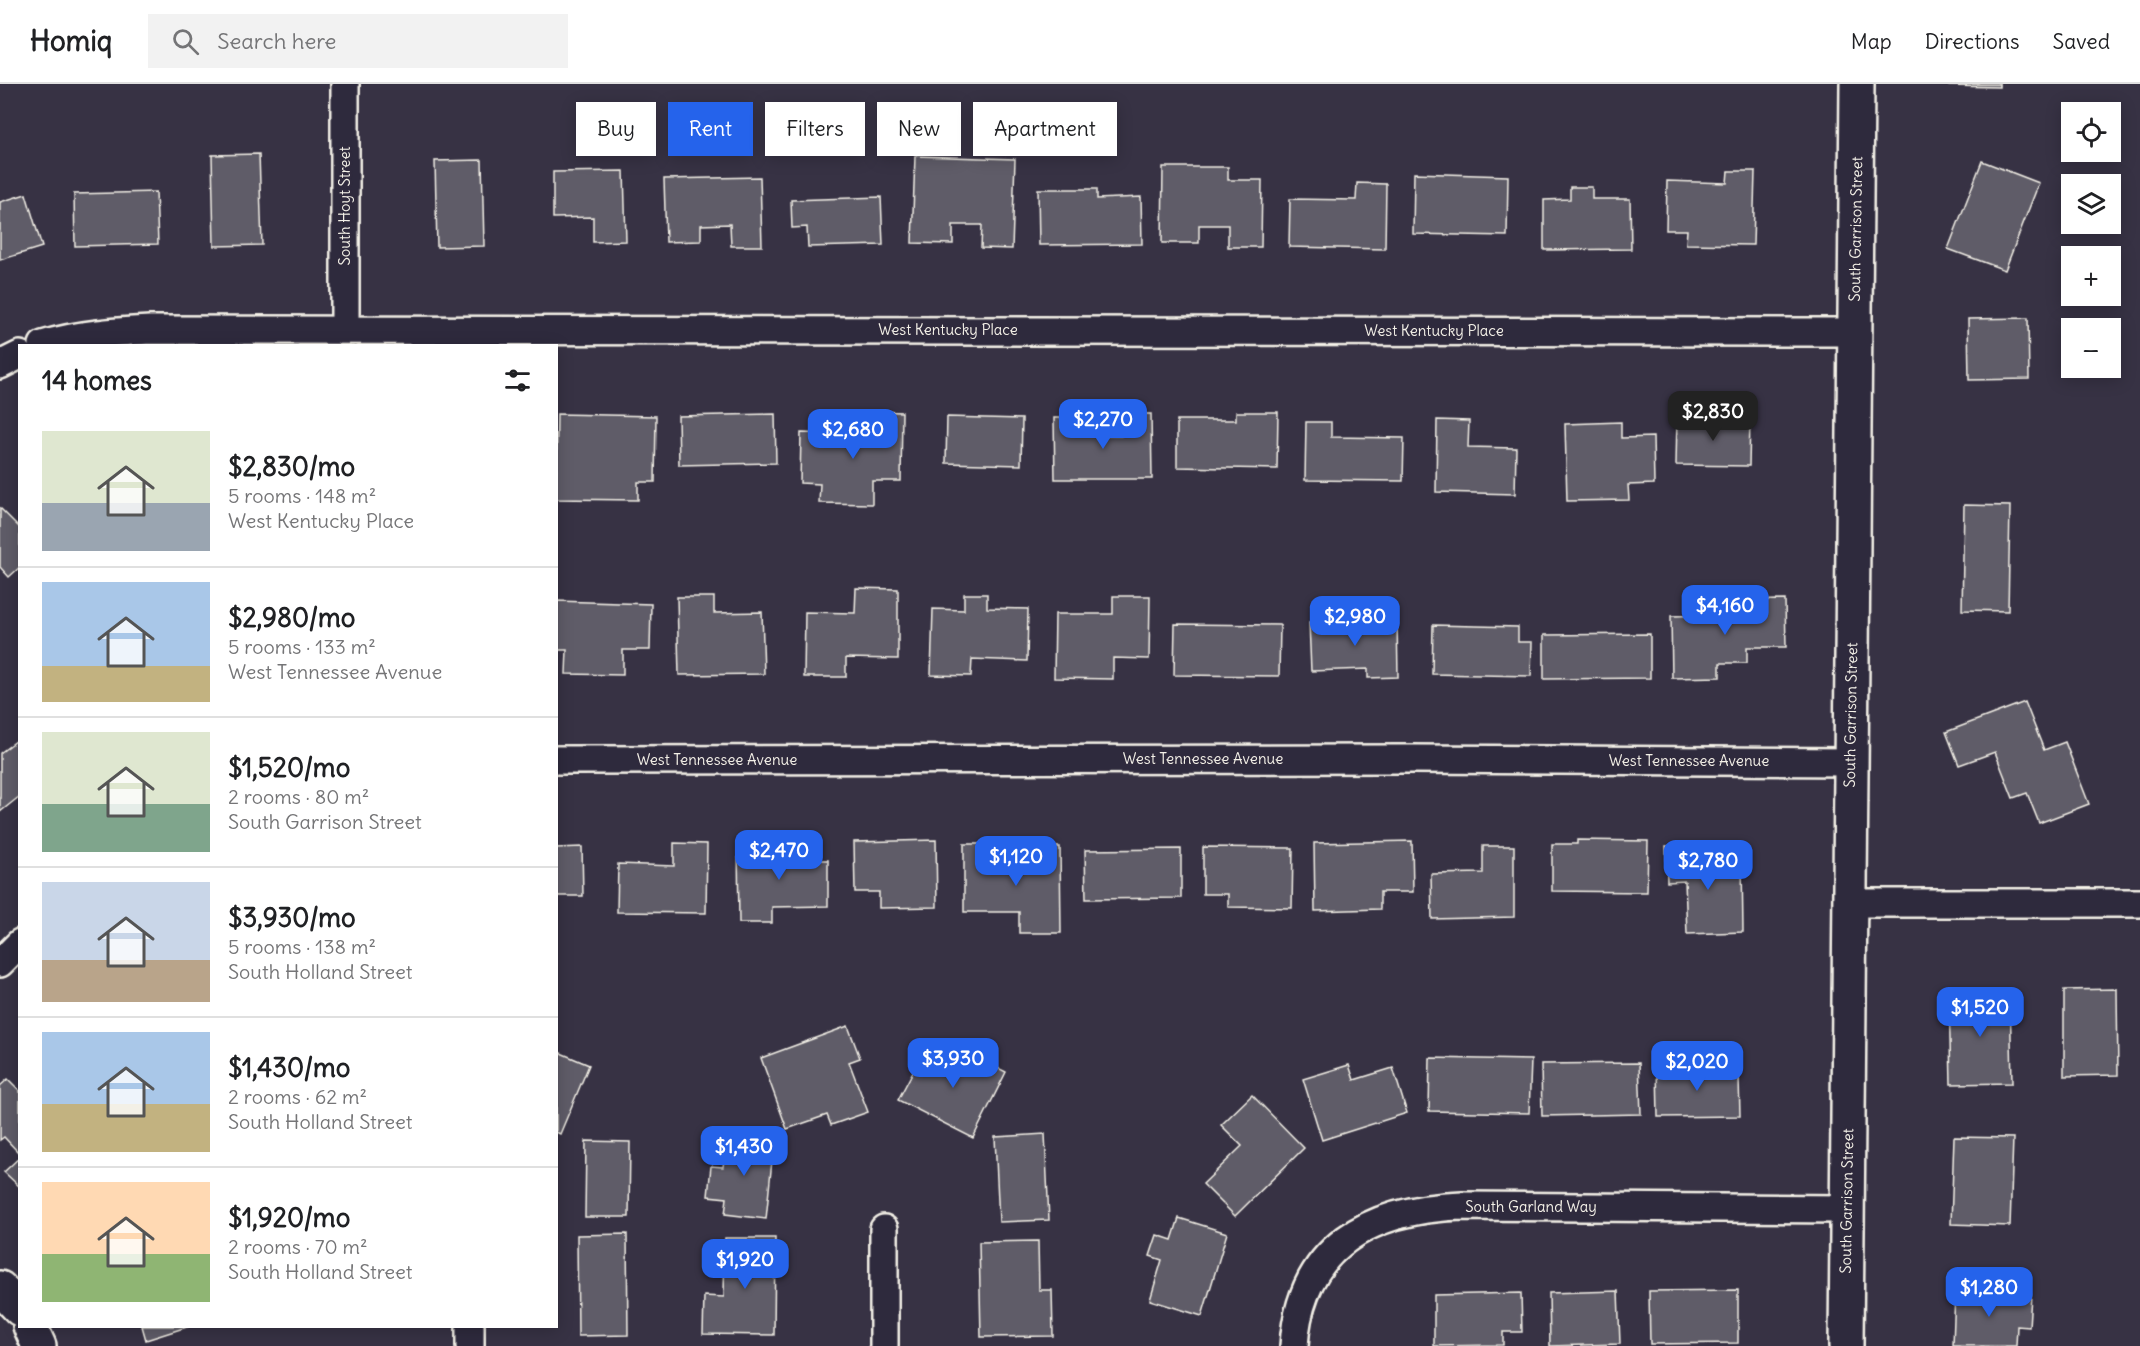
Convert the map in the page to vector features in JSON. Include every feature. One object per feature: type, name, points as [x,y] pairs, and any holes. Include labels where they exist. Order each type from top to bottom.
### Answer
[{"type":"main road","name":"South Garrison Street","points":[[1846,1346],[1857,84]]},
{"type":"main road","points":[[0,1288],[18,1307]]},
{"type":"main road","points":[[31,1328],[39,1346]]},
{"type":"street","name":"South Hoyt Street","points":[[345,84],[345,329]]},
{"type":"street","name":"West Kentucky Place","points":[[46,344],[92,334],[151,330],[1855,332]]},
{"type":"street","points":[[0,364],[18,356]]},
{"type":"street","name":"West Tennessee Avenue","points":[[558,760],[1424,759],[1850,762]]},
{"type":"street","points":[[1850,903],[2140,903]]},
{"type":"street","points":[[0,963],[18,945]]},
{"type":"street","name":"South Garland Way","points":[[1294,1346],[1300,1306],[1311,1281],[1327,1258],[1339,1244],[1358,1231],[1389,1216],[1414,1210],[1462,1206],[1847,1209]]},
{"type":"street","points":[[884,1229],[884,1346]]},
{"type":"street","points":[[470,1328],[470,1346]]},
{"type":"building","points":[[1949,84],[1999,84],[1999,87],[1949,86]]},
{"type":"building","points":[[259,154],[262,245],[214,246],[212,155]]},
{"type":"building","points":[[915,156],[1015,159],[1012,249],[981,248],[982,225],[953,225],[953,244],[912,243]]},
{"type":"building","points":[[482,160],[484,246],[437,247],[435,161]]},
{"type":"building","points":[[1982,161],[2039,183],[2005,270],[1948,249]]},
{"type":"building","points":[[1163,167],[1228,167],[1228,180],[1262,180],[1261,247],[1228,247],[1228,225],[1199,225],[1199,243],[1162,243]]},
{"type":"building","points":[[624,171],[626,241],[593,242],[593,217],[553,218],[553,172]]},
{"type":"building","points":[[1728,171],[1755,171],[1753,245],[1686,244],[1687,230],[1666,230],[1667,181],[1727,183]]},
{"type":"building","points":[[1414,173],[1508,176],[1507,236],[1413,234]]},
{"type":"building","points":[[760,177],[762,246],[731,246],[730,224],[701,225],[701,241],[666,242],[664,179]]},
{"type":"building","points":[[1357,183],[1386,184],[1385,249],[1289,247],[1290,199],[1356,200]]},
{"type":"building","points":[[1570,187],[1592,187],[1592,199],[1630,199],[1631,249],[1544,250],[1544,200],[1570,199]]},
{"type":"building","points":[[1038,189],[1097,189],[1097,199],[1141,197],[1142,244],[1039,245]]},
{"type":"building","points":[[156,192],[158,244],[75,246],[74,194]]},
{"type":"building","points":[[26,194],[42,247],[0,260],[0,202]]},
{"type":"building","points":[[881,197],[883,245],[808,247],[807,227],[792,228],[791,200]]},
{"type":"building","points":[[2028,318],[2029,379],[1969,380],[1968,319]]},
{"type":"building","points":[[870,411],[902,412],[901,481],[872,481],[872,504],[819,503],[820,484],[800,483],[801,433],[870,435]]},
{"type":"building","points":[[1236,412],[1278,412],[1277,469],[1177,467],[1177,420],[1236,420]]},
{"type":"building","points":[[558,414],[656,416],[655,482],[638,482],[638,500],[558,499]]},
{"type":"building","points":[[775,414],[776,463],[679,465],[678,416]]},
{"type":"building","points":[[1121,414],[1151,414],[1152,479],[1055,479],[1054,418],[1092,418],[1092,436],[1121,436]]},
{"type":"building","points":[[947,417],[1022,419],[1021,465],[946,463]]},
{"type":"building","points":[[1677,417],[1750,418],[1749,466],[1676,465]]},
{"type":"building","points":[[1437,420],[1469,421],[1468,447],[1516,448],[1515,494],[1436,492]]},
{"type":"building","points":[[1306,422],[1331,422],[1331,437],[1404,438],[1403,481],[1305,480]]},
{"type":"building","points":[[1621,422],[1621,438],[1653,437],[1654,484],[1628,485],[1629,500],[1567,501],[1565,424]]},
{"type":"building","points":[[1964,505],[2010,506],[2008,611],[1962,610]]},
{"type":"building","points":[[0,508],[18,526],[18,569],[9,577],[0,567]]},
{"type":"building","points":[[856,588],[898,589],[898,659],[846,658],[846,677],[804,677],[805,612],[855,613]]},
{"type":"building","points":[[964,594],[987,594],[987,608],[1028,609],[1027,661],[972,659],[971,676],[931,675],[933,609],[964,610]]},
{"type":"building","points":[[1113,596],[1150,596],[1149,659],[1113,658],[1113,679],[1054,678],[1055,614],[1113,614]]},
{"type":"building","points":[[677,597],[714,597],[714,613],[762,612],[764,674],[679,675]]},
{"type":"building","points":[[1785,600],[1786,647],[1747,647],[1747,663],[1720,663],[1720,677],[1672,678],[1671,616],[1722,615],[1722,601]]},
{"type":"building","points":[[558,601],[651,604],[650,650],[623,650],[623,675],[566,674],[567,650],[558,650]]},
{"type":"building","points":[[1397,620],[1398,677],[1368,678],[1368,669],[1311,671],[1309,622]]},
{"type":"building","points":[[1175,624],[1280,625],[1279,676],[1174,675]]},
{"type":"building","points":[[1433,625],[1518,627],[1518,642],[1532,642],[1531,676],[1432,674]]},
{"type":"building","points":[[1650,634],[1650,678],[1544,679],[1544,635]]},
{"type":"building","points":[[2025,702],[2044,750],[2065,742],[2089,804],[2039,823],[2027,793],[2013,798],[1995,752],[1959,765],[1946,732]]},
{"type":"building","points":[[18,740],[18,798],[0,812],[0,753]]},
{"type":"building","points":[[936,840],[937,907],[879,908],[879,892],[855,892],[854,842]]},
{"type":"building","points":[[1577,840],[1648,841],[1647,892],[1552,891],[1552,844],[1577,844]]},
{"type":"building","points":[[1412,841],[1413,892],[1380,892],[1380,909],[1315,911],[1314,843]]},
{"type":"building","points":[[674,843],[707,844],[706,913],[617,912],[618,864],[674,866]]},
{"type":"building","points":[[964,844],[993,844],[993,867],[1023,867],[1023,847],[1060,847],[1061,933],[1019,933],[1019,912],[964,912]]},
{"type":"building","points":[[806,846],[806,860],[828,860],[828,906],[772,907],[772,923],[739,923],[738,847]]},
{"type":"building","points":[[1483,846],[1514,846],[1514,917],[1432,919],[1431,874],[1483,873]]},
{"type":"building","points":[[1666,846],[1701,846],[1702,863],[1742,862],[1743,932],[1687,934],[1685,881],[1667,882]]},
{"type":"building","points":[[582,847],[583,896],[558,896],[558,848]]},
{"type":"building","points":[[1203,847],[1293,848],[1292,908],[1228,907],[1228,894],[1203,894]]},
{"type":"building","points":[[1181,849],[1181,898],[1086,899],[1085,850]]},
{"type":"building","points":[[2117,989],[2118,1075],[2064,1076],[2064,990]]},
{"type":"building","points":[[2010,993],[2012,1083],[1951,1084],[1949,994]]},
{"type":"building","points":[[848,1026],[860,1058],[849,1062],[868,1112],[831,1125],[827,1115],[787,1129],[761,1058]]},
{"type":"building","points":[[927,1045],[954,1059],[959,1048],[1006,1072],[973,1138],[898,1100]]},
{"type":"building","points":[[558,1052],[589,1065],[560,1134],[558,1133]]},
{"type":"building","points":[[1430,1058],[1531,1060],[1529,1113],[1429,1111]]},
{"type":"building","points":[[1639,1063],[1641,1114],[1542,1116],[1541,1064]]},
{"type":"building","points":[[1349,1065],[1354,1080],[1393,1068],[1407,1113],[1322,1140],[1303,1079]]},
{"type":"building","points":[[1721,1065],[1721,1078],[1739,1078],[1740,1116],[1658,1117],[1657,1066]]},
{"type":"building","points":[[8,1079],[18,1089],[18,1152],[4,1137],[0,1140],[0,1086]]},
{"type":"building","points":[[1252,1095],[1304,1148],[1235,1216],[1203,1184],[1242,1146],[1221,1125]]},
{"type":"building","points":[[1045,1134],[1049,1220],[999,1222],[995,1137]]},
{"type":"building","points":[[727,1136],[774,1141],[766,1219],[725,1214],[727,1198],[708,1196],[711,1166],[723,1167]]},
{"type":"building","points":[[1954,1137],[2013,1138],[2010,1226],[1951,1224]]},
{"type":"building","points":[[586,1141],[630,1142],[629,1217],[585,1217]]},
{"type":"building","points":[[18,1159],[18,1185],[4,1172]]},
{"type":"building","points":[[1179,1218],[1227,1233],[1202,1316],[1150,1300],[1162,1260],[1150,1256],[1157,1235],[1172,1240]]},
{"type":"building","points":[[627,1234],[628,1335],[578,1336],[577,1235]]},
{"type":"building","points":[[725,1238],[775,1238],[774,1335],[703,1334],[704,1296],[724,1297]]},
{"type":"building","points":[[1038,1241],[1039,1290],[1052,1290],[1053,1336],[981,1337],[979,1242]]},
{"type":"building","points":[[1738,1290],[1738,1343],[1650,1344],[1649,1291]]},
{"type":"building","points":[[1618,1291],[1620,1344],[1550,1346],[1549,1293]]},
{"type":"building","points":[[1955,1291],[2031,1295],[2029,1327],[2017,1326],[2016,1346],[1953,1346]]},
{"type":"building","points":[[1521,1293],[1522,1332],[1503,1332],[1503,1345],[1434,1346],[1434,1295]]},
{"type":"building","points":[[143,1328],[184,1328],[146,1340]]}]
